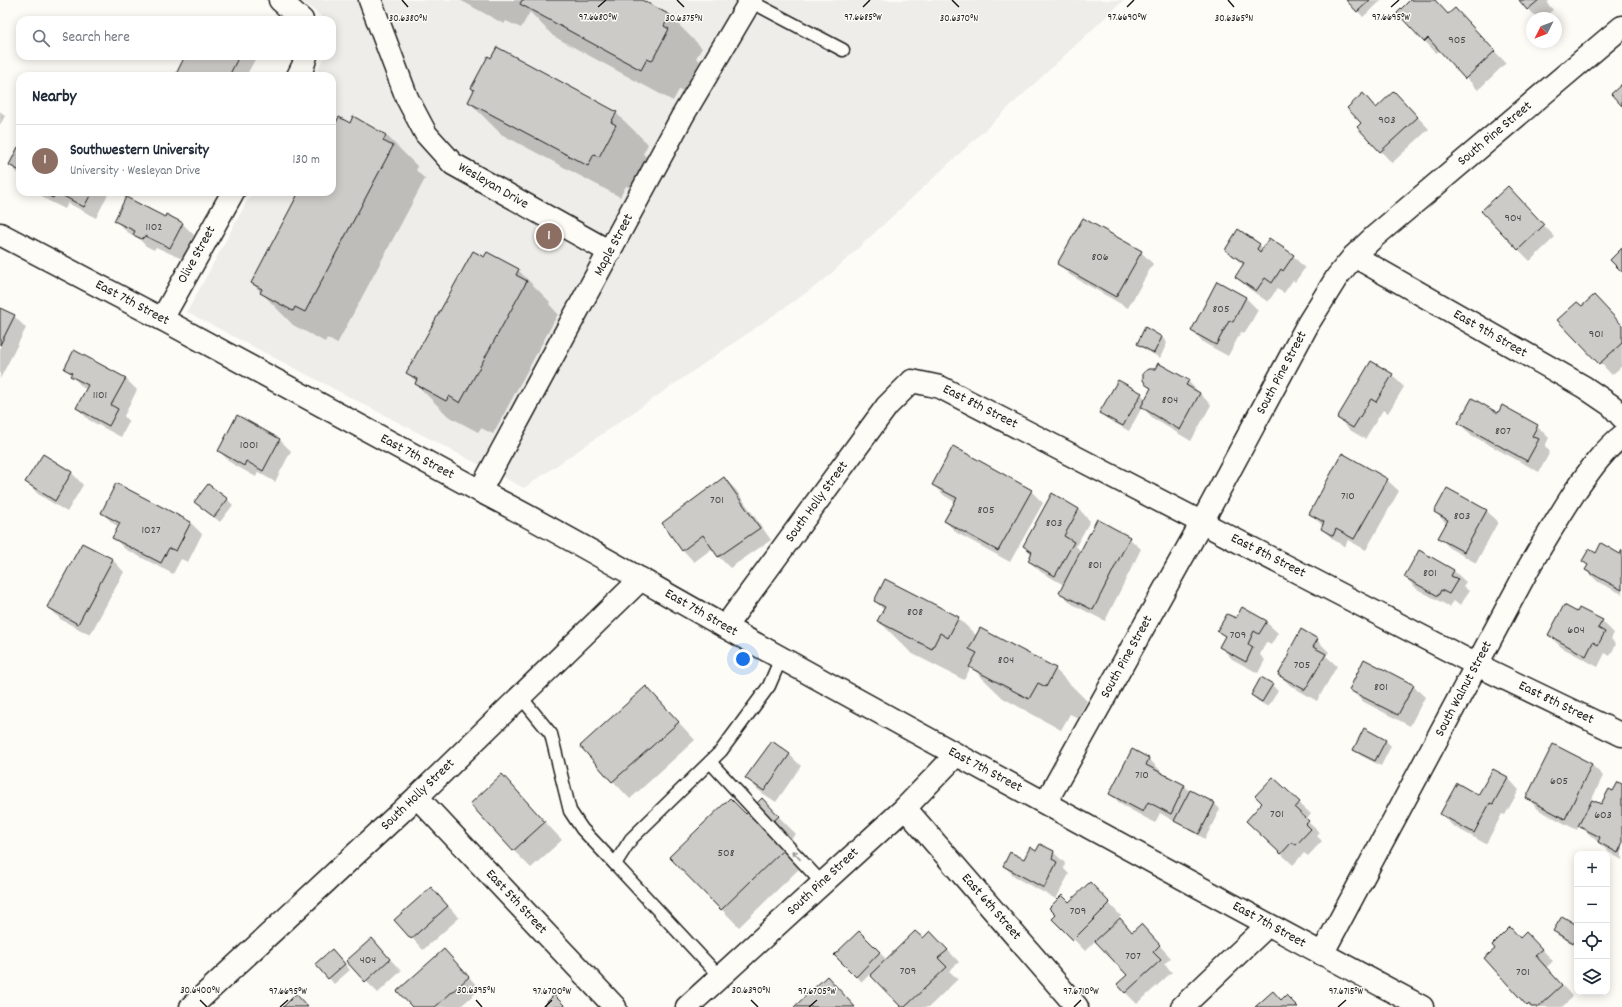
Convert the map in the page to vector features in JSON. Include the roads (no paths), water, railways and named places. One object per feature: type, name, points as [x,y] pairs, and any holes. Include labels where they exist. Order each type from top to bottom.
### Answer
[{"type":"street","points":[[280,0],[298,16]]},
{"type":"street","name":"Wesleyan Drive","points":[[370,0],[407,98],[426,134],[453,164],[610,252]]},
{"type":"street","name":"Maple Street","points":[[480,491],[682,117],[750,0]]},
{"type":"street","name":"South Pine Street","points":[[1046,802],[1202,522],[1308,322],[1338,277],[1354,256],[1380,232],[1622,27]]},
{"type":"street","points":[[300,72],[305,60]]},
{"type":"street","name":"Olive Street","points":[[162,319],[231,196]]},
{"type":"street","name":"East 7th Street","points":[[0,234],[162,319],[480,491],[956,755],[1046,802],[1268,925],[1422,1007]]},
{"type":"street","name":"East 9th Street","points":[[1354,256],[1584,387],[1612,406],[1622,417]]},
{"type":"street","name":"East 8th Street","points":[[912,381],[940,387],[1477,665],[1622,735]]},
{"type":"street","name":"South Holly Street","points":[[725,627],[887,406],[912,381]]},
{"type":"street","name":"South Walnut Street","points":[[1322,954],[1529,567],[1558,517],[1596,461],[1622,436]]},
{"type":"street","name":"South Holly Street","points":[[191,1007],[417,797],[641,579]]},
{"type":"street","name":"South Pine Street","points":[[687,1007],[905,808],[956,755]]},
{"type":"street","name":"East 5th Street","points":[[417,797],[615,1007]]},
{"type":"street","name":"East 6th Street","points":[[905,808],[1077,1007]]},
{"type":"street","points":[[1182,1007],[1268,925]]},
{"type":"lane","points":[[750,0],[842,50]]},
{"type":"lane","points":[[615,864],[631,839],[721,751],[769,686],[781,658]]},
{"type":"lane","points":[[520,696],[551,734],[570,811],[582,829],[720,977]]},
{"type":"lane","points":[[710,762],[822,883]]},
{"type":"place","name":"Southwestern University","points":[[549,236]]}]
